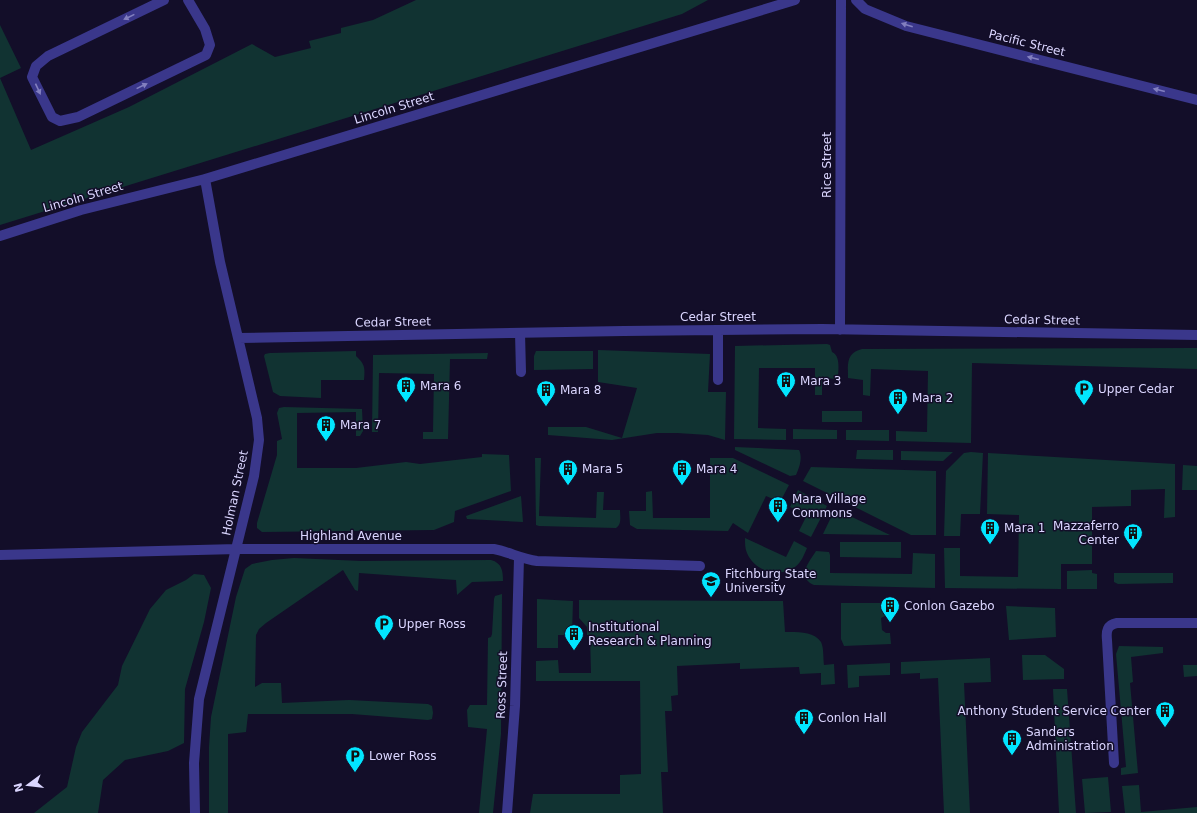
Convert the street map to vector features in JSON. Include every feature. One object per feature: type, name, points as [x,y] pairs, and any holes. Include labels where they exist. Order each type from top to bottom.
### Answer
[{"type":"street","points":[[164,0],[48,56],[36,66],[32,77],[52,117],[60,121],[78,117],[206,55],[210,45],[205,29],[188,0]]},
{"type":"street","name":"Lincoln Street","points":[[0,236],[80,210],[205,179],[794,0]]},
{"type":"street","name":"Rice Street","points":[[840,330],[841,0]]},
{"type":"street","name":"Pacific Street","points":[[856,0],[865,9],[906,26],[1197,100]]},
{"type":"street","name":"Holman Street","points":[[195,813],[194,762],[199,699],[254,476],[259,440],[257,418],[220,262],[205,179]]},
{"type":"street","points":[[718,330],[718,380]]},
{"type":"street","name":"Cedar Street","points":[[238,338],[718,330],[840,330],[1197,335]]},
{"type":"street","points":[[520,333],[521,372]]},
{"type":"street","name":"Highland Avenue","points":[[0,555],[237,549],[494,549],[506,551],[519,558],[537,561],[700,566]]},
{"type":"street","name":"Ross Street","points":[[507,813],[515,706],[519,558]]},
{"type":"street","points":[[1114,763],[1106,640],[1108,627],[1111,624],[1116,623],[1197,623]]},
{"type":"green space","points":[[416,0],[708,0],[682,14],[0,225],[0,78],[31,150],[129,107],[252,44],[275,57],[311,48],[309,41],[341,33],[341,28],[373,20]]},
{"type":"green space","points":[[0,25],[21,68],[0,78]]},
{"type":"green space","points":[[830,345],[832,352],[838,360],[838,379],[822,378],[822,395],[815,395],[815,368],[759,368],[758,428],[786,429],[786,440],[734,439],[735,346]]},
{"type":"green space","points":[[1197,348],[1197,369],[972,363],[971,443],[896,441],[896,431],[927,432],[928,371],[871,369],[870,396],[863,395],[863,380],[848,378],[849,360],[853,353],[862,349]]},
{"type":"green space","points":[[598,350],[710,354],[708,392],[726,392],[725,440],[708,435],[677,433],[657,433],[612,440],[548,435],[548,427],[586,427],[622,438],[637,388],[598,382]]},
{"type":"green space","points":[[356,351],[356,356],[364,366],[364,380],[321,380],[321,398],[280,396],[273,392],[264,356],[265,354]]},
{"type":"green space","points":[[536,351],[593,351],[593,369],[534,370],[534,356]]},
{"type":"green space","points":[[488,353],[487,359],[450,359],[448,439],[423,439],[423,432],[433,432],[434,374],[379,373],[378,432],[372,432],[373,355]]},
{"type":"green space","points":[[279,408],[362,409],[363,431],[360,436],[356,436],[356,412],[297,413],[297,468],[356,468],[406,462],[420,464],[482,457],[482,454],[509,455],[511,491],[455,511],[454,522],[434,530],[262,532],[257,528],[257,523],[277,455],[277,441],[282,439],[277,413]]},
{"type":"green space","points":[[822,411],[862,411],[862,422],[822,422]]},
{"type":"green space","points":[[793,429],[837,430],[837,439],[793,439]]},
{"type":"green space","points":[[846,430],[889,430],[889,441],[846,440]]},
{"type":"green space","points":[[735,447],[799,450],[801,460],[796,475],[790,476],[735,450]]},
{"type":"green space","points":[[857,450],[893,450],[893,460],[856,459]]},
{"type":"green space","points":[[901,451],[953,452],[943,461],[901,460]]},
{"type":"green space","points":[[964,453],[983,453],[980,514],[961,514],[960,536],[944,536],[946,471]]},
{"type":"green space","points":[[988,453],[1175,464],[1175,517],[1164,518],[1165,489],[1131,490],[1131,506],[1092,507],[1092,564],[1061,564],[1061,589],[945,588],[944,548],[960,548],[960,576],[1018,577],[1019,515],[987,514]]},
{"type":"green space","points":[[535,458],[541,458],[539,516],[596,518],[597,492],[604,492],[603,510],[620,510],[620,520],[618,526],[616,528],[536,525]]},
{"type":"green space","points":[[710,458],[733,458],[789,485],[780,502],[766,496],[748,533],[733,523],[728,531],[637,529],[630,525],[629,511],[646,511],[646,492],[652,491],[653,518],[710,518]]},
{"type":"green space","points":[[1183,465],[1197,466],[1197,490],[1182,490]]},
{"type":"green space","points":[[811,467],[936,471],[936,535],[911,535],[803,481]]},
{"type":"green space","points":[[798,490],[827,506],[811,537],[799,531],[807,515],[790,507]]},
{"type":"green space","points":[[521,496],[523,522],[467,519],[466,516]]},
{"type":"green space","points":[[835,509],[890,535],[823,534]]},
{"type":"green space","points":[[745,538],[786,557],[794,541],[807,548],[801,561],[795,567],[782,572],[768,571],[761,569],[751,560],[746,550]]},
{"type":"green space","points":[[840,542],[901,542],[901,558],[840,557]]},
{"type":"green space","points":[[816,551],[829,552],[830,573],[912,574],[913,553],[935,554],[935,588],[814,585],[809,582],[805,574],[808,564]]},
{"type":"green space","points":[[294,558],[361,561],[491,560],[500,565],[503,574],[503,581],[472,582],[457,595],[456,580],[359,573],[358,591],[355,590],[343,570],[266,623],[259,629],[256,635],[255,687],[262,683],[281,683],[282,703],[349,700],[428,704],[432,706],[432,719],[428,720],[352,714],[248,714],[246,732],[228,734],[228,813],[209,813],[209,747],[211,717],[236,597],[245,569],[252,564]]},
{"type":"green space","points":[[1092,570],[1092,573],[1097,574],[1097,589],[1067,589],[1067,571]]},
{"type":"green space","points":[[1114,573],[1173,573],[1173,583],[1118,584],[1114,582]]},
{"type":"green space","points":[[194,574],[204,575],[211,588],[204,622],[185,689],[184,743],[168,751],[125,760],[103,780],[98,813],[34,813],[67,787],[76,747],[82,732],[118,685],[122,666],[150,609],[166,590],[186,580]]},
{"type":"green space","points":[[502,594],[501,734],[493,813],[479,813],[487,729],[468,727],[467,710],[470,705],[487,705],[488,638],[491,637],[492,634],[494,599],[495,596]]},
{"type":"green space","points":[[537,599],[573,601],[572,635],[558,635],[558,648],[537,648]]},
{"type":"green space","points":[[579,600],[783,601],[785,632],[804,633],[818,638],[823,647],[824,665],[834,664],[835,684],[821,685],[821,673],[800,674],[799,667],[740,669],[740,663],[677,666],[678,695],[671,696],[672,711],[665,711],[668,772],[661,772],[663,813],[530,813],[533,794],[620,794],[620,775],[641,774],[640,681],[536,681],[536,661],[558,660],[559,673],[591,673],[590,635],[587,635],[587,627],[579,618]]},
{"type":"green space","points":[[841,603],[890,603],[890,615],[881,618],[882,630],[886,633],[890,633],[891,644],[844,646],[841,639]]},
{"type":"green space","points":[[1006,606],[1055,608],[1056,637],[1009,640]]},
{"type":"green space","points":[[1119,646],[1163,647],[1163,653],[1131,657],[1133,682],[1130,683],[1138,773],[1121,775],[1121,768],[1126,767],[1116,654]]},
{"type":"green space","points":[[1022,655],[1045,655],[1064,669],[1064,679],[1023,680]]},
{"type":"green space","points":[[990,658],[991,682],[964,683],[970,813],[944,813],[938,678],[920,679],[920,673],[901,674],[901,662]]},
{"type":"green space","points":[[890,663],[890,675],[859,676],[859,687],[848,688],[847,665]]},
{"type":"green space","points":[[1183,665],[1197,665],[1197,676],[1184,677]]},
{"type":"green space","points":[[1053,689],[1067,689],[1076,813],[1059,813]]},
{"type":"green space","points":[[1108,777],[1111,812],[1085,813],[1082,779]]},
{"type":"green space","points":[[1139,785],[1141,812],[1197,807],[1197,813],[1125,813],[1122,786]]},
{"type":"place","name":"Mara 3","points":[[786,398]]},
{"type":"place","name":"Mara 6","points":[[406,403]]},
{"type":"place","name":"Upper Cedar","points":[[1084,406]]},
{"type":"place","name":"Mara 8","points":[[546,407]]},
{"type":"place","name":"Mara 2","points":[[898,415]]},
{"type":"place","name":"Mara 7","points":[[326,442]]},
{"type":"place","name":"Mara 5","points":[[568,486]]},
{"type":"place","name":"Mara 4","points":[[682,486]]},
{"type":"place","name":"Mara Village Commons","points":[[778,523]]},
{"type":"place","name":"Mara 1","points":[[990,545]]},
{"type":"place","name":"Mazzaferro Center","points":[[1133,550]]},
{"type":"place","name":"Fitchburg State University","points":[[711,598]]},
{"type":"place","name":"Conlon Gazebo","points":[[890,623]]},
{"type":"place","name":"Upper Ross","points":[[384,641]]},
{"type":"place","name":"Institutional Research & Planning","points":[[574,651]]},
{"type":"place","name":"Anthony Student Service Center","points":[[1165,728]]},
{"type":"place","name":"Conlon Hall","points":[[804,735]]},
{"type":"place","name":"Sanders Administration","points":[[1012,756]]},
{"type":"place","name":"Lower Ross","points":[[355,773]]}]
